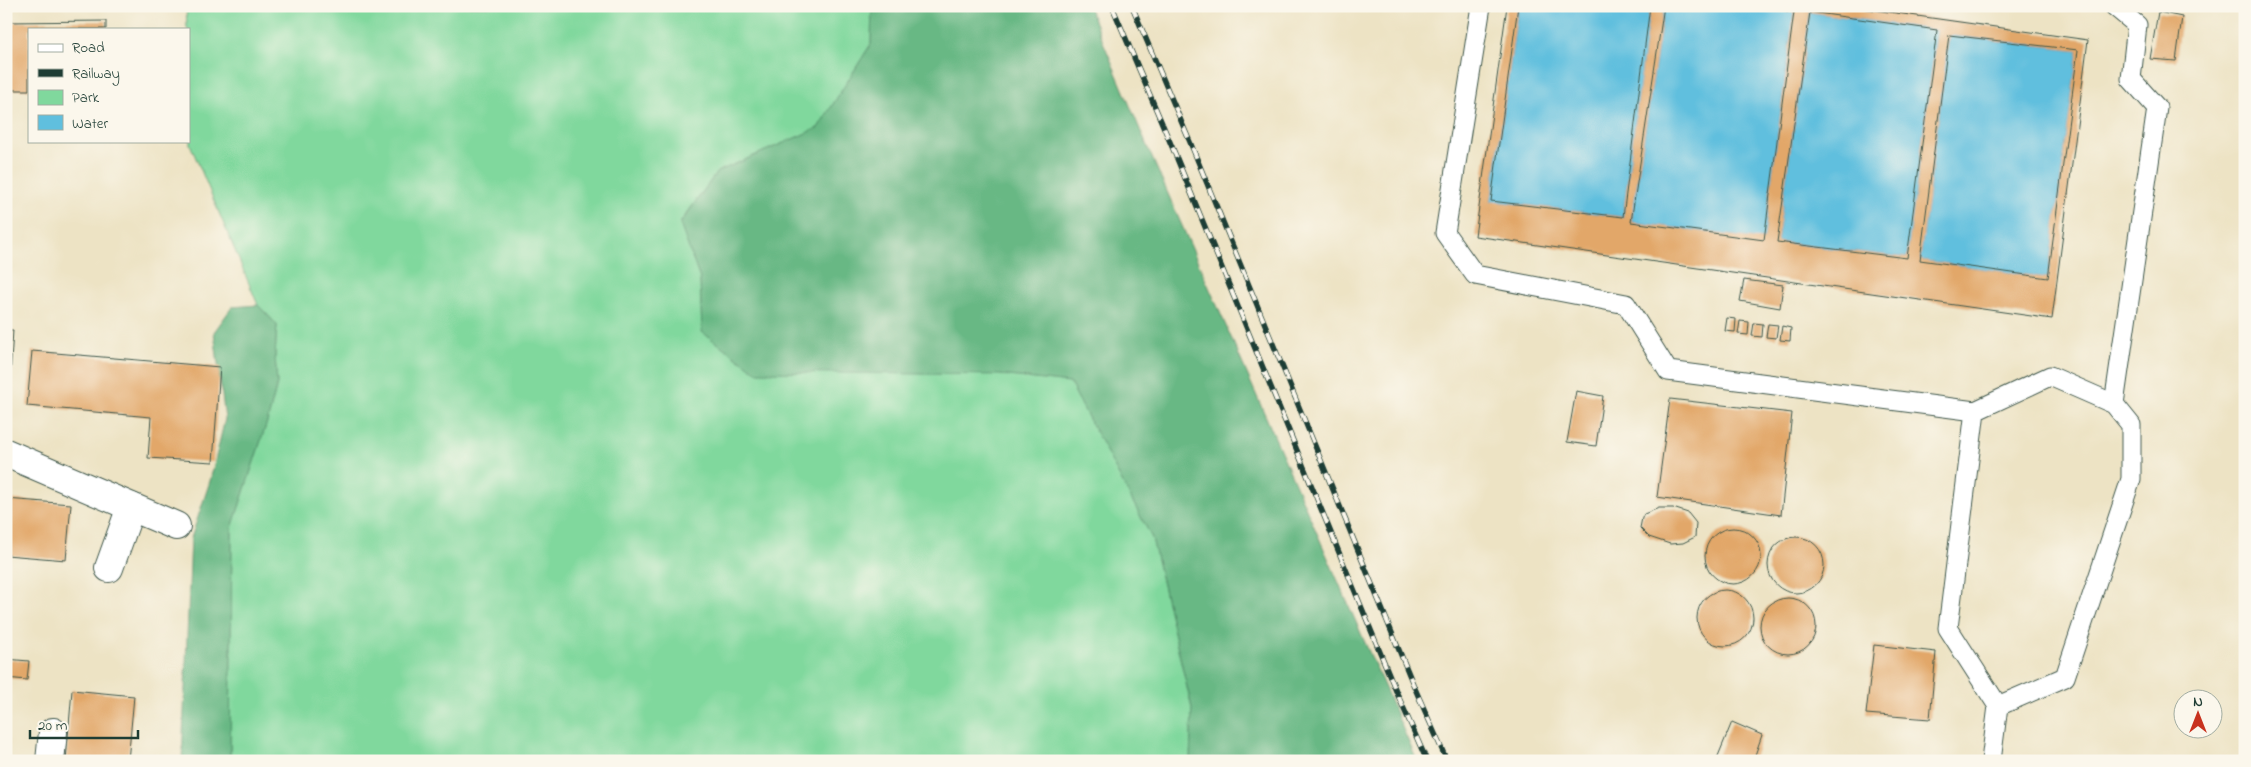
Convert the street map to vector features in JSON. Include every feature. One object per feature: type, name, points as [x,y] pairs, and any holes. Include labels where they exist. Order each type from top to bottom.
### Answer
[{"type":"street","points":[[6,453],[176,526]]},
{"type":"street","points":[[109,568],[131,507]]},
{"type":"street","points":[[50,761],[53,732]]},
{"type":"lane","points":[[1481,6],[1445,233],[1475,275],[1626,304],[1668,371],[1975,411],[2050,376],[2114,404],[2131,425],[2131,479],[2065,677],[1998,706]]},
{"type":"lane","points":[[2114,6],[2137,25],[2131,79],[2158,108],[2114,404]]},
{"type":"lane","points":[[1975,411],[1948,628],[1998,706],[1991,761]]},
{"type":"green space","points":[[186,6],[872,6],[871,44],[818,128],[717,172],[680,223],[700,279],[702,332],[1001,375],[1070,383],[1152,538],[1192,709],[1190,761],[230,761],[232,528],[268,419],[277,384],[275,356],[277,325],[258,305],[190,144],[190,28],[187,28]]},
{"type":"green space","points":[[872,6],[1088,6],[1147,146],[1417,761],[1190,761],[1192,708],[1152,538],[1070,383],[1001,375],[757,372],[702,332],[700,279],[680,224],[717,172],[818,128],[871,44]]},
{"type":"green space","points":[[258,305],[277,325],[275,356],[277,384],[268,419],[232,528],[230,761],[182,761],[191,538],[210,481],[225,419],[214,332],[232,307]]},
{"type":"water","points":[[1518,6],[1650,6],[1623,217],[1491,201]]},
{"type":"water","points":[[1664,6],[1750,6],[1794,12],[1764,240],[1631,222]]},
{"type":"water","points":[[1810,12],[1937,30],[1907,258],[1777,242]]},
{"type":"water","points":[[1949,35],[2078,50],[2048,278],[1920,260]]},
{"type":"building","points":[[1507,6],[1518,6],[1491,201],[1623,217],[1650,6],[1664,6],[1631,222],[1764,240],[1794,12],[1758,6],[1846,6],[2088,40],[2052,319],[1475,236]],"holes":[[[1810,12],[1937,30],[1907,258],[1777,242]],[[1949,35],[2078,50],[2048,278],[1920,260]]]},
{"type":"building","points":[[2158,12],[2182,17],[2176,61],[2150,59]]},
{"type":"building","points":[[106,21],[106,28],[28,28],[28,90],[6,90],[6,22]]},
{"type":"building","points":[[1744,280],[1783,285],[1780,308],[1740,301]]},
{"type":"building","points":[[1727,318],[1736,319],[1735,332],[1725,331]]},
{"type":"building","points":[[1740,321],[1749,322],[1748,335],[1738,334]]},
{"type":"building","points":[[1754,323],[1763,324],[1762,337],[1752,336]]},
{"type":"building","points":[[1768,324],[1778,325],[1776,338],[1766,337]]},
{"type":"building","points":[[1782,326],[1791,328],[1790,341],[1780,340]]},
{"type":"building","points":[[6,330],[13,330],[10,379],[6,379]]},
{"type":"building","points":[[32,351],[220,367],[213,462],[148,458],[151,417],[27,406]]},
{"type":"building","points":[[1576,391],[1603,396],[1596,446],[1567,442]]},
{"type":"building","points":[[1670,399],[1792,413],[1781,515],[1657,497]]},
{"type":"building","points":[[6,499],[71,504],[66,560],[6,555]]},
{"type":"building","points":[[1659,508],[1673,508],[1688,513],[1696,523],[1695,537],[1683,543],[1670,544],[1649,537],[1640,528],[1642,518],[1644,514]]},
{"type":"building","points":[[1733,528],[1744,530],[1753,536],[1759,545],[1761,556],[1759,567],[1753,576],[1744,582],[1733,584],[1722,582],[1713,576],[1707,567],[1705,556],[1707,545],[1713,536],[1722,530]]},
{"type":"building","points":[[1796,537],[1807,539],[1816,545],[1822,554],[1824,565],[1822,576],[1816,585],[1807,591],[1796,593],[1785,591],[1776,585],[1770,576],[1768,565],[1770,554],[1776,545],[1785,539]]},
{"type":"building","points":[[1725,590],[1736,592],[1745,598],[1751,607],[1753,618],[1751,629],[1745,638],[1736,644],[1725,646],[1714,644],[1705,638],[1699,629],[1697,618],[1699,607],[1705,598],[1714,592]]},
{"type":"building","points":[[1788,598],[1799,600],[1808,606],[1814,615],[1816,626],[1814,637],[1808,646],[1799,652],[1788,654],[1777,652],[1768,646],[1762,637],[1760,626],[1762,615],[1768,606],[1777,600]]},
{"type":"building","points":[[1874,645],[1936,652],[1930,719],[1866,714]]},
{"type":"building","points":[[6,659],[29,661],[27,680],[6,678]]},
{"type":"building","points":[[72,690],[134,696],[128,761],[66,761]]},
{"type":"building","points":[[1732,722],[1762,735],[1753,761],[1716,761]]},
{"type":"railway","points":[[1112,6],[1173,149],[1396,691],[1427,761]]},
{"type":"railway","points":[[1132,6],[1190,142],[1413,684],[1447,761]]}]
